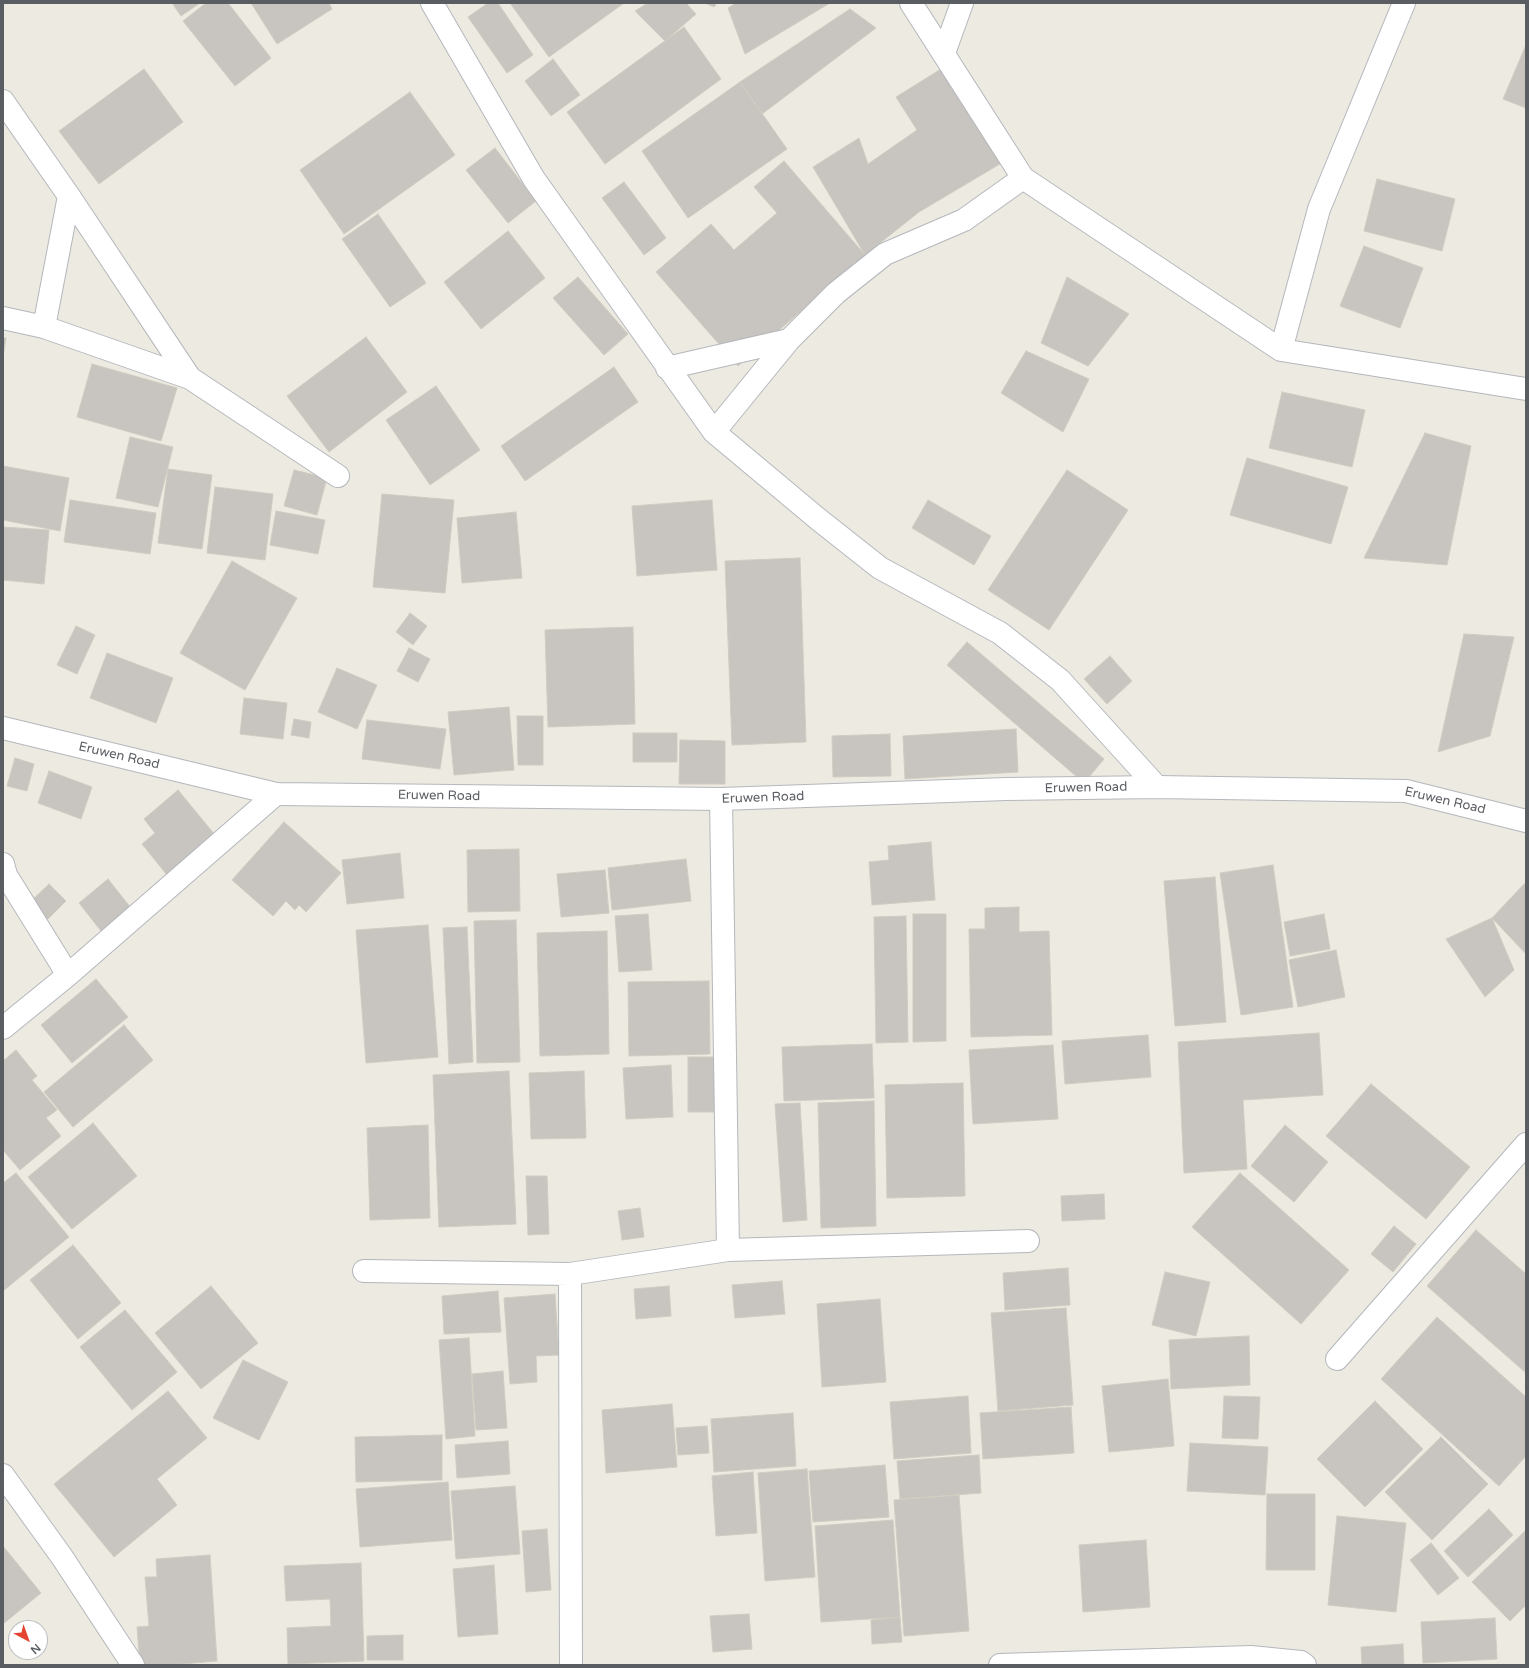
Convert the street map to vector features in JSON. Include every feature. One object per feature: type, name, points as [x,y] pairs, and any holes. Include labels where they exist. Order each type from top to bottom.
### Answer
[{"type":"street","points":[[432,3],[534,179],[714,432],[818,519],[880,568],[1000,633],[1060,680],[1157,787]]},
{"type":"street","points":[[911,3],[1023,178],[1281,350],[1526,389]]},
{"type":"street","points":[[944,53],[962,3]]},
{"type":"street","points":[[1281,350],[1319,209],[1404,3]]},
{"type":"street","points":[[3,101],[69,196],[190,378]]},
{"type":"street","points":[[714,432],[789,340],[836,293],[885,254],[964,220],[1023,178]]},
{"type":"street","points":[[44,327],[69,196]]},
{"type":"street","points":[[3,318],[44,327],[190,378],[338,476]]},
{"type":"street","points":[[667,368],[789,340]]},
{"type":"street","name":"Eruwen Road","points":[[3,728],[276,794],[721,799],[1006,789],[1157,787],[1406,791],[1526,821]]},
{"type":"street","points":[[3,1028],[68,975],[276,794]]},
{"type":"street","points":[[721,799],[728,1250]]},
{"type":"street","points":[[3,864],[6,875],[68,975]]},
{"type":"street","points":[[1337,1359],[1526,1144]]},
{"type":"street","points":[[364,1271],[570,1274],[728,1250],[1028,1241]]},
{"type":"street","points":[[570,1274],[571,1665]]},
{"type":"street","points":[[3,1475],[62,1557],[133,1665]]},
{"type":"street","points":[[1000,1665],[1251,1657],[1301,1662],[1306,1665]]},
{"type":"building","points":[[172,3],[200,3],[181,16]]},
{"type":"building","points":[[206,3],[228,3],[271,58],[235,86],[183,21]]},
{"type":"building","points":[[251,3],[329,3],[332,9],[277,44]]},
{"type":"building","points":[[488,3],[498,3],[533,55],[507,73],[468,17]]},
{"type":"building","points":[[510,3],[624,3],[549,57]]},
{"type":"building","points":[[648,3],[686,3],[696,14],[665,41],[635,11]]},
{"type":"building","points":[[705,3],[717,3],[714,7]]},
{"type":"building","points":[[736,3],[830,3],[745,54],[728,8]]},
{"type":"building","points":[[850,9],[876,28],[762,114],[740,82]]},
{"type":"building","points":[[684,27],[721,79],[605,164],[567,112]]},
{"type":"building","points":[[1526,45],[1526,108],[1503,99]]},
{"type":"building","points":[[553,59],[580,95],[551,116],[525,81]]},
{"type":"building","points":[[144,69],[183,122],[99,184],[59,131]]},
{"type":"building","points":[[941,69],[1010,158],[919,212],[865,255],[813,167],[859,138],[868,164],[917,130],[896,97]]},
{"type":"building","points":[[740,82],[787,149],[688,218],[642,151]]},
{"type":"building","points":[[410,92],[455,155],[344,234],[300,170]]},
{"type":"building","points":[[495,148],[536,201],[508,223],[466,170]]},
{"type":"building","points":[[784,161],[865,255],[738,366],[656,272],[711,224],[734,250],[777,213],[754,187]]},
{"type":"building","points":[[1377,179],[1455,199],[1442,251],[1364,231]]},
{"type":"building","points":[[624,182],[666,238],[644,255],[602,198]]},
{"type":"building","points":[[378,214],[426,283],[390,307],[342,239]]},
{"type":"building","points":[[508,231],[545,278],[481,329],[444,282]]},
{"type":"building","points":[[1364,246],[1423,268],[1400,328],[1340,306]]},
{"type":"building","points":[[578,277],[628,334],[604,355],[553,298]]},
{"type":"building","points":[[1067,277],[1129,314],[1088,366],[1041,343]]},
{"type":"building","points":[[366,337],[407,392],[329,452],[287,396]]},
{"type":"building","points":[[3,338],[6,338],[3,356]]},
{"type":"building","points":[[1026,351],[1089,379],[1063,432],[1001,393]]},
{"type":"building","points":[[92,364],[177,388],[161,441],[77,417]]},
{"type":"building","points":[[614,367],[638,402],[525,481],[501,446]]},
{"type":"building","points":[[436,386],[480,450],[430,485],[386,420]]},
{"type":"building","points":[[1282,392],[1365,410],[1352,467],[1269,448]]},
{"type":"building","points":[[1425,433],[1471,446],[1447,565],[1364,558]]},
{"type":"building","points":[[130,437],[173,447],[158,507],[116,498]]},
{"type":"building","points":[[1247,458],[1348,487],[1331,544],[1230,515]]},
{"type":"building","points":[[3,466],[69,478],[60,531],[3,520]]},
{"type":"building","points":[[168,469],[212,475],[202,549],[158,543]]},
{"type":"building","points":[[294,470],[327,478],[317,515],[284,506]]},
{"type":"building","points":[[1067,470],[1128,510],[1049,630],[988,590]]},
{"type":"building","points":[[215,487],[273,494],[265,560],[207,553]]},
{"type":"building","points":[[382,494],[454,500],[445,593],[373,587]]},
{"type":"building","points":[[70,500],[156,513],[150,554],[64,542]]},
{"type":"building","points":[[712,500],[717,570],[637,576],[632,506]]},
{"type":"building","points":[[928,500],[991,536],[974,565],[912,528]]},
{"type":"building","points":[[276,511],[325,520],[318,554],[270,545]]},
{"type":"building","points":[[516,512],[522,578],[462,583],[457,518]]},
{"type":"building","points":[[3,527],[49,530],[44,584],[3,580]]},
{"type":"building","points":[[800,558],[806,742],[732,745],[725,561]]},
{"type":"building","points":[[232,561],[297,598],[245,690],[180,653]]},
{"type":"building","points":[[410,613],[427,626],[413,645],[396,632]]},
{"type":"building","points":[[76,626],[95,635],[77,674],[57,665]]},
{"type":"building","points":[[633,627],[635,724],[548,727],[545,630]]},
{"type":"building","points":[[1464,634],[1514,637],[1490,736],[1438,752]]},
{"type":"building","points":[[967,642],[1104,759],[1084,783],[947,665]]},
{"type":"building","points":[[409,648],[430,659],[418,682],[397,671]]},
{"type":"building","points":[[107,653],[173,678],[156,723],[90,698]]},
{"type":"building","points":[[1110,656],[1132,681],[1107,704],[1084,679]]},
{"type":"building","points":[[337,668],[377,685],[357,729],[318,712]]},
{"type":"building","points":[[244,698],[287,703],[283,739],[240,734]]},
{"type":"building","points":[[509,707],[514,770],[454,775],[448,712]]},
{"type":"building","points":[[517,716],[543,716],[543,765],[518,765]]},
{"type":"building","points":[[294,719],[311,722],[309,738],[291,735]]},
{"type":"building","points":[[367,720],[446,729],[440,769],[362,759]]},
{"type":"building","points":[[1016,729],[1018,772],[905,779],[903,736]]},
{"type":"building","points":[[633,733],[677,733],[677,762],[633,762]]},
{"type":"building","points":[[890,734],[891,776],[833,777],[832,736]]},
{"type":"building","points":[[680,740],[725,741],[725,784],[679,784]]},
{"type":"building","points":[[15,758],[34,764],[27,791],[7,786]]},
{"type":"building","points":[[49,771],[92,787],[81,819],[38,803]]},
{"type":"building","points":[[178,790],[215,835],[167,875],[142,844],[155,833],[144,819]]},
{"type":"building","points":[[284,822],[341,873],[306,912],[299,905],[295,910],[286,901],[273,916],[232,880]]},
{"type":"building","points":[[931,842],[935,900],[872,905],[869,862],[889,860],[888,846]]},
{"type":"building","points":[[519,849],[520,911],[468,912],[467,850]]},
{"type":"building","points":[[400,853],[404,898],[347,904],[342,860]]},
{"type":"building","points":[[686,859],[691,901],[612,910],[608,868]]},
{"type":"building","points":[[1273,865],[1293,1007],[1241,1015],[1220,873]]},
{"type":"building","points":[[605,870],[609,913],[561,917],[557,874]]},
{"type":"building","points":[[1215,877],[1226,1022],[1175,1026],[1164,881]]},
{"type":"building","points":[[108,879],[131,908],[101,931],[79,903]]},
{"type":"building","points":[[1526,882],[1526,954],[1492,918]]},
{"type":"building","points":[[49,884],[66,901],[44,923],[27,905]]},
{"type":"building","points":[[1019,907],[1019,932],[1049,931],[1052,1035],[971,1037],[969,929],[985,929],[985,908]]},
{"type":"building","points":[[648,914],[652,970],[619,972],[615,916]]},
{"type":"building","points":[[913,914],[946,914],[946,1041],[913,1042]]},
{"type":"building","points":[[1324,914],[1330,949],[1290,956],[1284,922]]},
{"type":"building","points":[[906,916],[908,1042],[876,1043],[874,917]]},
{"type":"building","points":[[1492,918],[1514,970],[1485,997],[1446,939]]},
{"type":"building","points":[[516,920],[520,1062],[477,1063],[474,921]]},
{"type":"building","points":[[428,925],[438,1057],[366,1063],[356,930]]},
{"type":"building","points":[[467,927],[473,1062],[449,1064],[443,928]]},
{"type":"building","points":[[607,931],[609,1054],[540,1056],[537,933]]},
{"type":"building","points":[[1336,950],[1345,997],[1298,1007],[1289,960]]},
{"type":"building","points":[[96,979],[128,1017],[72,1063],[41,1025]]},
{"type":"building","points":[[709,981],[710,1054],[629,1056],[628,982]]},
{"type":"building","points":[[124,1025],[153,1060],[73,1127],[44,1092]]},
{"type":"building","points":[[1319,1033],[1323,1095],[1243,1100],[1247,1169],[1184,1173],[1178,1042]]},
{"type":"building","points":[[1148,1035],[1151,1077],[1065,1084],[1062,1041]]},
{"type":"building","points":[[872,1044],[874,1098],[784,1101],[782,1047]]},
{"type":"building","points":[[1053,1045],[1058,1119],[973,1124],[969,1050]]},
{"type":"building","points":[[16,1050],[37,1076],[32,1080],[57,1110],[46,1118],[61,1136],[20,1170],[3,1150],[3,1061]]},
{"type":"building","points":[[688,1057],[720,1057],[719,1112],[688,1112]]},
{"type":"building","points":[[671,1065],[673,1117],[626,1119],[623,1068]]},
{"type":"building","points":[[509,1071],[516,1224],[439,1227],[433,1075]]},
{"type":"building","points":[[584,1071],[586,1138],[531,1139],[529,1073]]},
{"type":"building","points":[[963,1083],[965,1196],[887,1198],[885,1085]]},
{"type":"building","points":[[1371,1084],[1470,1167],[1426,1219],[1326,1136]]},
{"type":"building","points":[[874,1101],[876,1226],[821,1228],[818,1103]]},
{"type":"building","points":[[800,1103],[807,1220],[783,1222],[775,1104]]},
{"type":"building","points":[[93,1123],[137,1176],[72,1229],[28,1177]]},
{"type":"building","points":[[428,1125],[430,1218],[370,1220],[367,1128]]},
{"type":"building","points":[[1285,1125],[1328,1162],[1294,1202],[1251,1166]]},
{"type":"building","points":[[16,1173],[69,1237],[3,1291],[3,1183]]},
{"type":"building","points":[[1240,1173],[1349,1270],[1301,1324],[1192,1227]]},
{"type":"building","points":[[526,1176],[547,1176],[549,1234],[528,1235]]},
{"type":"building","points":[[1104,1194],[1105,1219],[1062,1221],[1061,1196]]},
{"type":"building","points":[[640,1208],[644,1237],[622,1240],[618,1211]]},
{"type":"building","points":[[1394,1226],[1416,1244],[1393,1272],[1371,1254]]},
{"type":"building","points":[[1476,1230],[1526,1274],[1526,1373],[1427,1286]]},
{"type":"building","points":[[73,1245],[121,1303],[78,1339],[30,1280]]},
{"type":"building","points":[[1068,1268],[1070,1305],[1005,1310],[1003,1273]]},
{"type":"building","points":[[1165,1272],[1210,1282],[1196,1336],[1152,1325]]},
{"type":"building","points":[[782,1281],[785,1314],[735,1318],[732,1285]]},
{"type":"building","points":[[211,1286],[258,1343],[201,1389],[155,1333]]},
{"type":"building","points":[[669,1286],[671,1316],[636,1319],[634,1289]]},
{"type":"building","points":[[498,1291],[501,1332],[444,1334],[442,1296]]},
{"type":"building","points":[[555,1294],[559,1355],[536,1356],[537,1382],[510,1384],[504,1298]]},
{"type":"building","points":[[880,1299],[886,1382],[822,1387],[817,1304]]},
{"type":"building","points":[[1066,1308],[1073,1405],[998,1411],[991,1313]]},
{"type":"building","points":[[125,1310],[177,1372],[132,1410],[80,1347]]},
{"type":"building","points":[[1437,1317],[1526,1397],[1526,1456],[1499,1486],[1381,1379]]},
{"type":"building","points":[[1249,1336],[1250,1385],[1171,1389],[1169,1340]]},
{"type":"building","points":[[469,1338],[475,1436],[446,1439],[439,1340]]},
{"type":"building","points":[[243,1360],[288,1382],[259,1440],[213,1418]]},
{"type":"building","points":[[503,1371],[507,1428],[476,1430],[472,1374]]},
{"type":"building","points":[[1168,1379],[1174,1446],[1109,1452],[1102,1386]]},
{"type":"building","points":[[168,1391],[207,1438],[157,1479],[177,1505],[114,1557],[54,1484]]},
{"type":"building","points":[[968,1396],[971,1453],[894,1459],[890,1402]]},
{"type":"building","points":[[1224,1396],[1260,1397],[1258,1439],[1222,1438]]},
{"type":"building","points":[[1375,1401],[1423,1449],[1365,1507],[1317,1459]]},
{"type":"building","points":[[672,1404],[677,1467],[606,1473],[602,1410]]},
{"type":"building","points":[[1071,1407],[1074,1453],[983,1459],[980,1413]]},
{"type":"building","points":[[793,1413],[796,1466],[714,1472],[711,1419]]},
{"type":"building","points":[[707,1426],[709,1453],[678,1455],[676,1428]]},
{"type":"building","points":[[442,1435],[442,1480],[356,1482],[355,1437]]},
{"type":"building","points":[[1441,1437],[1488,1484],[1432,1540],[1385,1492]]},
{"type":"building","points":[[508,1441],[510,1474],[457,1478],[455,1445]]},
{"type":"building","points":[[1190,1443],[1268,1447],[1265,1495],[1187,1491]]},
{"type":"building","points":[[979,1455],[981,1493],[900,1499],[897,1461]]},
{"type":"building","points":[[885,1465],[889,1517],[813,1522],[809,1471]]},
{"type":"building","points":[[807,1469],[815,1577],[765,1581],[758,1473]]},
{"type":"building","points":[[753,1472],[757,1533],[716,1536],[712,1476]]},
{"type":"building","points":[[448,1482],[452,1540],[360,1547],[356,1489]]},
{"type":"building","points":[[515,1486],[520,1554],[456,1559],[451,1491]]},
{"type":"building","points":[[1267,1494],[1315,1494],[1315,1570],[1266,1570]]},
{"type":"building","points":[[959,1495],[969,1631],[904,1636],[894,1500]]},
{"type":"building","points":[[1489,1509],[1513,1535],[1468,1577],[1444,1551]]},
{"type":"building","points":[[1337,1516],[1406,1523],[1396,1612],[1328,1605]]},
{"type":"building","points":[[893,1520],[900,1617],[821,1622],[815,1526]]},
{"type":"building","points":[[547,1529],[551,1590],[526,1592],[522,1531]]},
{"type":"building","points":[[1526,1530],[1526,1605],[1510,1621],[1472,1582]]},
{"type":"building","points":[[1146,1540],[1150,1607],[1083,1612],[1079,1545]]},
{"type":"building","points":[[1431,1543],[1459,1578],[1438,1595],[1410,1560]]},
{"type":"building","points":[[3,1546],[41,1593],[3,1624]]},
{"type":"building","points":[[210,1555],[217,1661],[170,1665],[140,1665],[137,1627],[149,1626],[145,1577],[157,1577],[156,1559]]},
{"type":"building","points":[[361,1563],[364,1661],[288,1664],[287,1628],[331,1626],[330,1599],[286,1601],[284,1566]]},
{"type":"building","points":[[494,1565],[498,1634],[458,1637],[453,1569]]},
{"type":"building","points":[[749,1614],[752,1649],[713,1652],[710,1616]]},
{"type":"building","points":[[900,1617],[902,1642],[872,1644],[871,1620]]},
{"type":"building","points":[[1495,1618],[1497,1659],[1423,1663],[1421,1622]]},
{"type":"building","points":[[403,1635],[403,1660],[367,1660],[367,1636]]},
{"type":"building","points":[[1403,1644],[1404,1665],[1362,1665],[1361,1647]]}]
